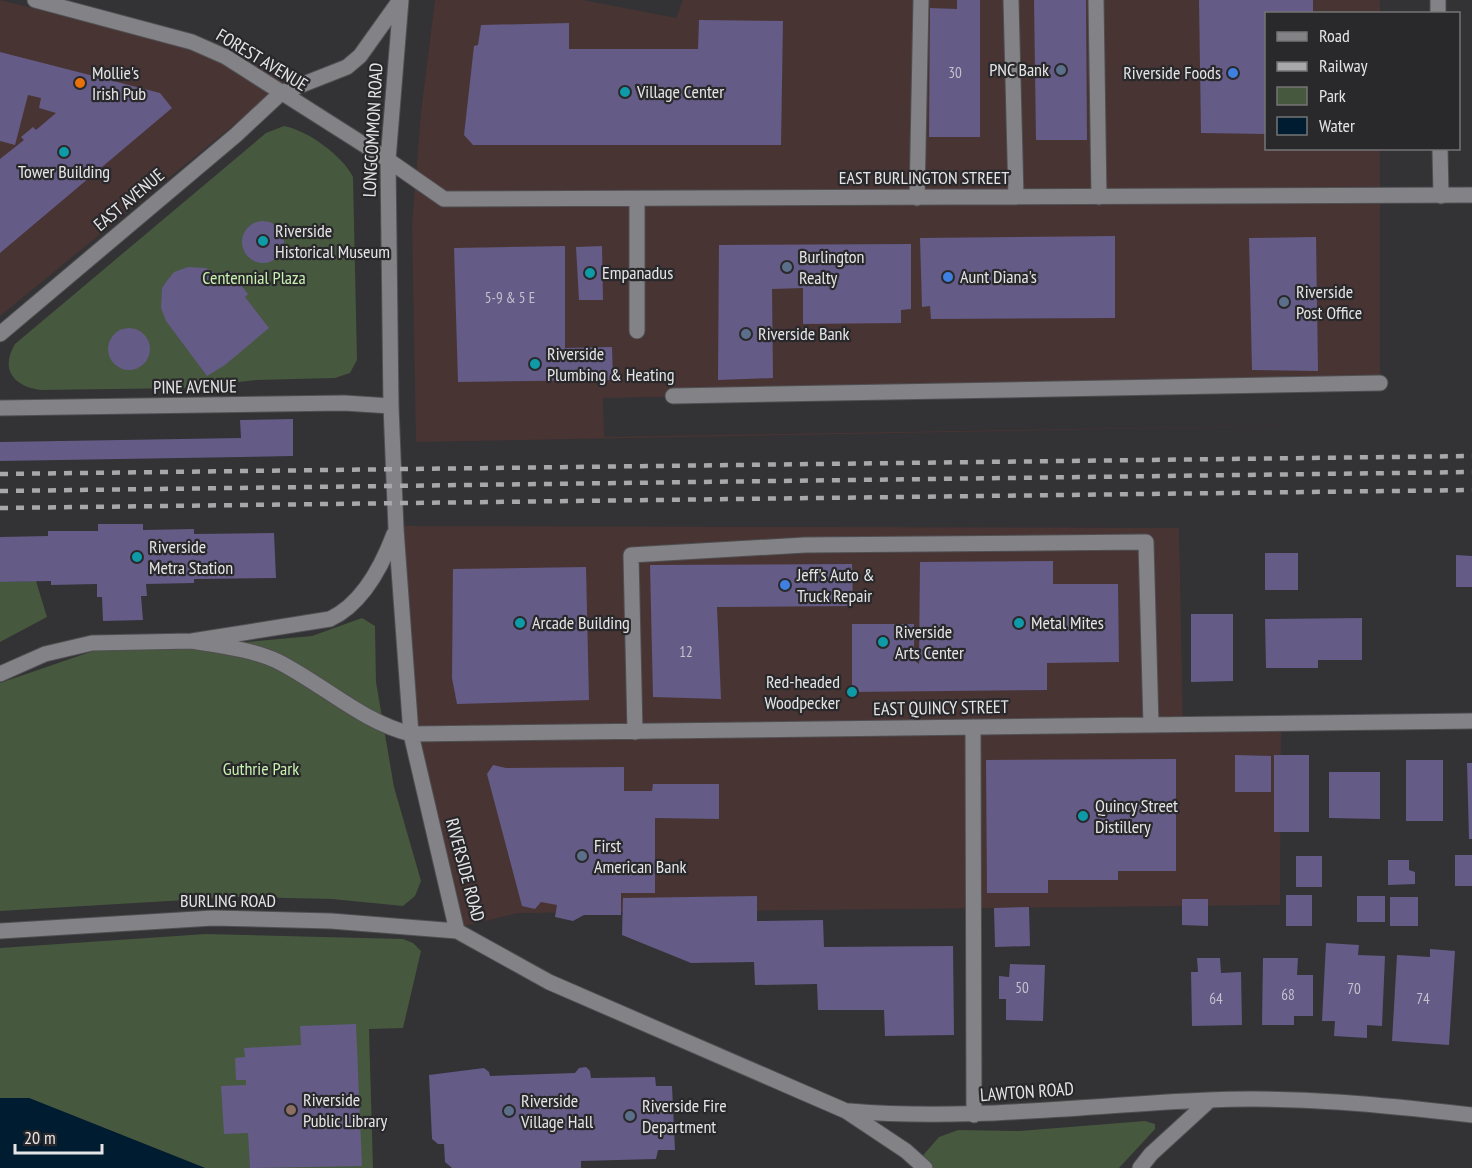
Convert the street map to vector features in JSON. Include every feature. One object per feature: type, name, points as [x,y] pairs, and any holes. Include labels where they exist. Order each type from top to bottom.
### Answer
[{"type":"street","name":"FOREST AVENUE","points":[[35,0],[192,42],[226,57],[388,160]]},
{"type":"street","points":[[281,93],[340,70],[354,62],[400,0]]},
{"type":"street","name":"LONGCOMMON ROAD","points":[[391,405],[388,160],[400,0]]},
{"type":"street","points":[[917,198],[921,0]]},
{"type":"street","points":[[1011,0],[1016,197]]},
{"type":"street","points":[[1096,0],[1099,197]]},
{"type":"street","name":"EAST AVENUE","points":[[0,334],[236,135],[281,93]]},
{"type":"street","points":[[1440,150],[1441,196]]},
{"type":"street","name":"EAST BURLINGTON STREET","points":[[388,160],[444,200],[1472,195]]},
{"type":"street","points":[[637,199],[637,331]]},
{"type":"street","points":[[673,396],[1380,383]]},
{"type":"street","name":"PINE AVENUE","points":[[0,408],[344,403],[391,405]]},
{"type":"street","name":"RIVERSIDE ROAD","points":[[391,405],[396,529],[411,734],[457,931],[549,981],[846,1111],[906,1151],[925,1168]]},
{"type":"street","points":[[0,674],[45,654],[92,643],[192,641],[330,619],[344,613],[355,602],[385,558],[396,529]]},
{"type":"street","points":[[635,732],[631,555],[805,545],[1146,542],[1151,725]]},
{"type":"street","name":"EAST QUINCY STREET","points":[[192,641],[238,649],[276,660],[387,728],[411,734],[1472,721]]},
{"type":"street","points":[[973,727],[974,1115]]},
{"type":"street","name":"BURLING ROAD","points":[[0,931],[213,918],[331,921],[457,931]]},
{"type":"street","points":[[1140,1168],[1151,1154],[1210,1100]]},
{"type":"street","name":"LAWTON ROAD","points":[[846,1111],[906,1116],[974,1115],[1210,1100],[1353,1103],[1472,1115]]},
{"type":"shaded area","points":[[0,0],[295,75],[0,316]]},
{"type":"shaded area","points":[[435,0],[583,0],[676,18],[683,0],[1380,0],[1380,12],[1265,12],[1265,150],[1380,150],[1380,383],[603,398],[604,437],[1381,424],[416,442],[412,225],[421,112]]},
{"type":"shaded area","points":[[403,526],[1179,528],[1183,729],[1281,724],[1280,905],[518,913],[460,927],[418,729]]},
{"type":"green space","name":"Centennial Plaza","points":[[284,126],[293,128],[323,145],[341,161],[353,177],[357,360],[350,373],[335,378],[257,380],[188,388],[40,390],[23,385],[16,380],[9,368],[15,344],[266,133]]},
{"type":"green space","points":[[36,581],[47,617],[0,642],[0,582]]},
{"type":"green space","name":"Guthrie Park","points":[[362,618],[375,626],[376,682],[394,787],[421,881],[415,896],[403,906],[332,899],[237,897],[0,911],[0,683],[93,651],[192,647],[312,636]]},
{"type":"green space","points":[[206,934],[403,939],[413,943],[421,951],[403,1028],[369,1029],[373,1168],[205,1168],[29,1098],[0,1098],[0,948]]},
{"type":"green space","points":[[1145,1121],[1155,1124],[1155,1129],[1119,1168],[912,1168],[939,1137],[958,1130],[1019,1131]]},
{"type":"water","points":[[0,1098],[29,1098],[205,1168],[0,1168]]},
{"type":"building","points":[[957,0],[980,0],[980,137],[929,137],[930,8],[957,9]]},
{"type":"building","name":"PNC Bank","points":[[1034,0],[1086,0],[1087,140],[1036,140]]},
{"type":"building","name":"Riverside Foods","points":[[1199,0],[1313,0],[1313,12],[1265,12],[1265,134],[1201,133]]},
{"type":"building","name":"Village Center","points":[[699,20],[783,21],[781,145],[473,145],[464,135],[474,46],[478,45],[481,25],[569,23],[569,49],[698,49]]},
{"type":"building","name":"Tower Building","points":[[0,52],[160,93],[172,108],[0,253],[0,159],[24,140],[21,137],[33,127],[36,130],[56,113],[39,108],[41,98],[28,95],[15,145],[0,141]]},
{"type":"building","points":[[263,221],[278,227],[284,242],[278,257],[263,263],[248,257],[242,242],[248,227]]},
{"type":"building","points":[[1115,236],[1115,318],[931,319],[930,306],[922,307],[920,238]]},
{"type":"building","name":"Riverside Post Office","points":[[1316,237],[1318,371],[1252,370],[1249,238]]},
{"type":"building","points":[[911,244],[911,309],[901,310],[901,323],[803,324],[803,288],[772,289],[773,378],[718,380],[719,245]]},
{"type":"building","points":[[565,246],[565,348],[612,347],[613,380],[458,382],[454,248]]},
{"type":"building","name":"Empanadus","points":[[602,246],[603,300],[579,300],[576,247]]},
{"type":"building","points":[[188,267],[206,268],[222,277],[230,271],[248,294],[245,297],[269,328],[225,365],[207,376],[166,321],[161,308],[162,288],[174,272]]},
{"type":"building","points":[[129,328],[144,334],[150,349],[144,364],[129,370],[114,364],[108,349],[114,334]]},
{"type":"building","points":[[293,419],[293,456],[0,461],[0,442],[241,438],[240,420]]},
{"type":"building","name":"Riverside Metra Station","points":[[98,524],[143,524],[143,530],[194,529],[194,534],[274,533],[276,578],[194,579],[194,583],[146,584],[147,596],[141,596],[143,620],[103,621],[102,597],[97,597],[97,584],[51,585],[51,581],[0,582],[0,537],[48,536],[48,531],[98,531]]},
{"type":"building","points":[[1265,553],[1298,553],[1298,590],[1265,590]]},
{"type":"building","points":[[1456,555],[1472,556],[1472,587],[1456,587]]},
{"type":"building","name":"Metal Mites","points":[[1053,561],[1053,584],[1118,584],[1119,662],[1047,663],[1047,690],[852,692],[852,624],[914,624],[914,660],[919,664],[920,562]]},
{"type":"building","points":[[852,564],[853,606],[717,607],[721,699],[653,697],[650,565]]},
{"type":"building","name":"Arcade Building","points":[[586,567],[589,700],[457,704],[452,678],[453,569]]},
{"type":"building","points":[[1191,614],[1233,614],[1233,681],[1191,682]]},
{"type":"building","points":[[1362,618],[1362,660],[1318,660],[1318,668],[1266,668],[1265,619]]},
{"type":"building","points":[[1235,755],[1271,756],[1271,792],[1235,792]]},
{"type":"building","points":[[1274,755],[1309,755],[1309,832],[1274,832]]},
{"type":"building","points":[[1176,759],[1176,871],[1118,871],[1118,880],[1048,880],[1048,893],[987,893],[986,760]]},
{"type":"building","points":[[1406,760],[1443,760],[1443,821],[1406,821]]},
{"type":"building","points":[[1467,763],[1472,763],[1472,839],[1469,839]]},
{"type":"building","name":"First American Bank","points":[[493,765],[506,768],[624,767],[624,791],[652,791],[653,784],[719,784],[719,819],[655,818],[655,893],[621,893],[621,915],[584,915],[573,921],[555,917],[557,905],[541,902],[535,909],[522,906],[487,774]]},
{"type":"building","points":[[1329,772],[1380,772],[1380,819],[1329,818]]},
{"type":"building","points":[[1455,855],[1472,855],[1472,886],[1455,886]]},
{"type":"building","points":[[1296,856],[1322,856],[1322,887],[1296,887]]},
{"type":"building","points":[[1388,860],[1409,860],[1409,870],[1415,872],[1415,884],[1388,885]]},
{"type":"building","points":[[1286,895],[1312,895],[1312,926],[1286,926]]},
{"type":"building","points":[[757,896],[757,921],[823,920],[824,947],[953,946],[954,1035],[885,1036],[884,1010],[818,1010],[817,984],[755,985],[754,962],[691,963],[622,935],[623,898]]},
{"type":"building","points":[[1357,896],[1385,896],[1385,922],[1357,922]]},
{"type":"building","points":[[1390,897],[1418,897],[1418,926],[1390,926]]},
{"type":"building","points":[[1182,899],[1208,899],[1208,926],[1182,925]]},
{"type":"building","points":[[1029,907],[1030,946],[995,947],[994,908]]},
{"type":"building","points":[[1326,943],[1359,945],[1358,955],[1385,956],[1382,1026],[1367,1025],[1367,1038],[1334,1036],[1335,1021],[1322,1021]]},
{"type":"building","points":[[1430,949],[1455,951],[1449,1045],[1392,1041],[1397,955],[1430,957]]},
{"type":"building","points":[[1197,958],[1220,958],[1221,973],[1241,972],[1242,1025],[1192,1026],[1191,972],[1198,972]]},
{"type":"building","points":[[1263,958],[1298,958],[1297,975],[1313,975],[1313,1016],[1294,1016],[1294,1025],[1262,1025]]},
{"type":"building","points":[[1010,964],[1045,965],[1043,1021],[1006,1020],[1006,999],[999,999],[999,976],[1009,977]]},
{"type":"building","name":"Riverside Public Library","points":[[356,1024],[362,1166],[250,1168],[248,1133],[224,1134],[221,1086],[246,1085],[246,1080],[236,1080],[235,1058],[245,1057],[244,1048],[301,1045],[300,1026]]},
{"type":"building","name":"Riverside Village Hall","points":[[586,1067],[590,1071],[591,1078],[655,1077],[656,1086],[672,1086],[675,1150],[658,1150],[656,1159],[581,1161],[581,1168],[452,1168],[445,1162],[444,1144],[438,1144],[432,1139],[429,1075],[484,1068],[490,1076],[575,1073],[579,1068]]},
{"type":"railway","points":[[0,474],[1472,456]]},
{"type":"railway","points":[[0,491],[1472,472]]},
{"type":"railway","points":[[0,508],[1472,490]]},
{"type":"place","name":"PNC Bank","points":[[1061,70]]},
{"type":"place","name":"Riverside Foods","points":[[1233,73]]},
{"type":"place","name":"Mollie's Irish Pub","points":[[80,83]]},
{"type":"place","name":"Village Center","points":[[625,92]]},
{"type":"place","name":"Tower Building","points":[[64,152]]},
{"type":"place","name":"Riverside Historical Museum","points":[[263,241]]},
{"type":"place","name":"Burlington Realty","points":[[787,267]]},
{"type":"place","name":"Empanadus","points":[[590,273]]},
{"type":"place","name":"Aunt Diana's","points":[[948,277]]},
{"type":"place","name":"Riverside Post Office","points":[[1284,302]]},
{"type":"place","name":"Riverside Bank","points":[[746,334]]},
{"type":"place","name":"Riverside Plumbing & Heating","points":[[535,364]]},
{"type":"place","name":"Riverside Metra Station","points":[[137,557]]},
{"type":"place","name":"Jeff's Auto & Truck Repair","points":[[785,585]]},
{"type":"place","name":"Arcade Building","points":[[520,623]]},
{"type":"place","name":"Metal Mites","points":[[1019,623]]},
{"type":"place","name":"Riverside Arts Center","points":[[883,642]]},
{"type":"place","name":"Red-headed Woodpecker","points":[[852,692]]},
{"type":"place","name":"Quincy Street Distillery","points":[[1083,816]]},
{"type":"place","name":"First American Bank","points":[[582,856]]},
{"type":"place","name":"Riverside Public Library","points":[[291,1110]]},
{"type":"place","name":"Riverside Village Hall","points":[[509,1111]]},
{"type":"place","name":"Riverside Fire Department","points":[[630,1116]]}]
